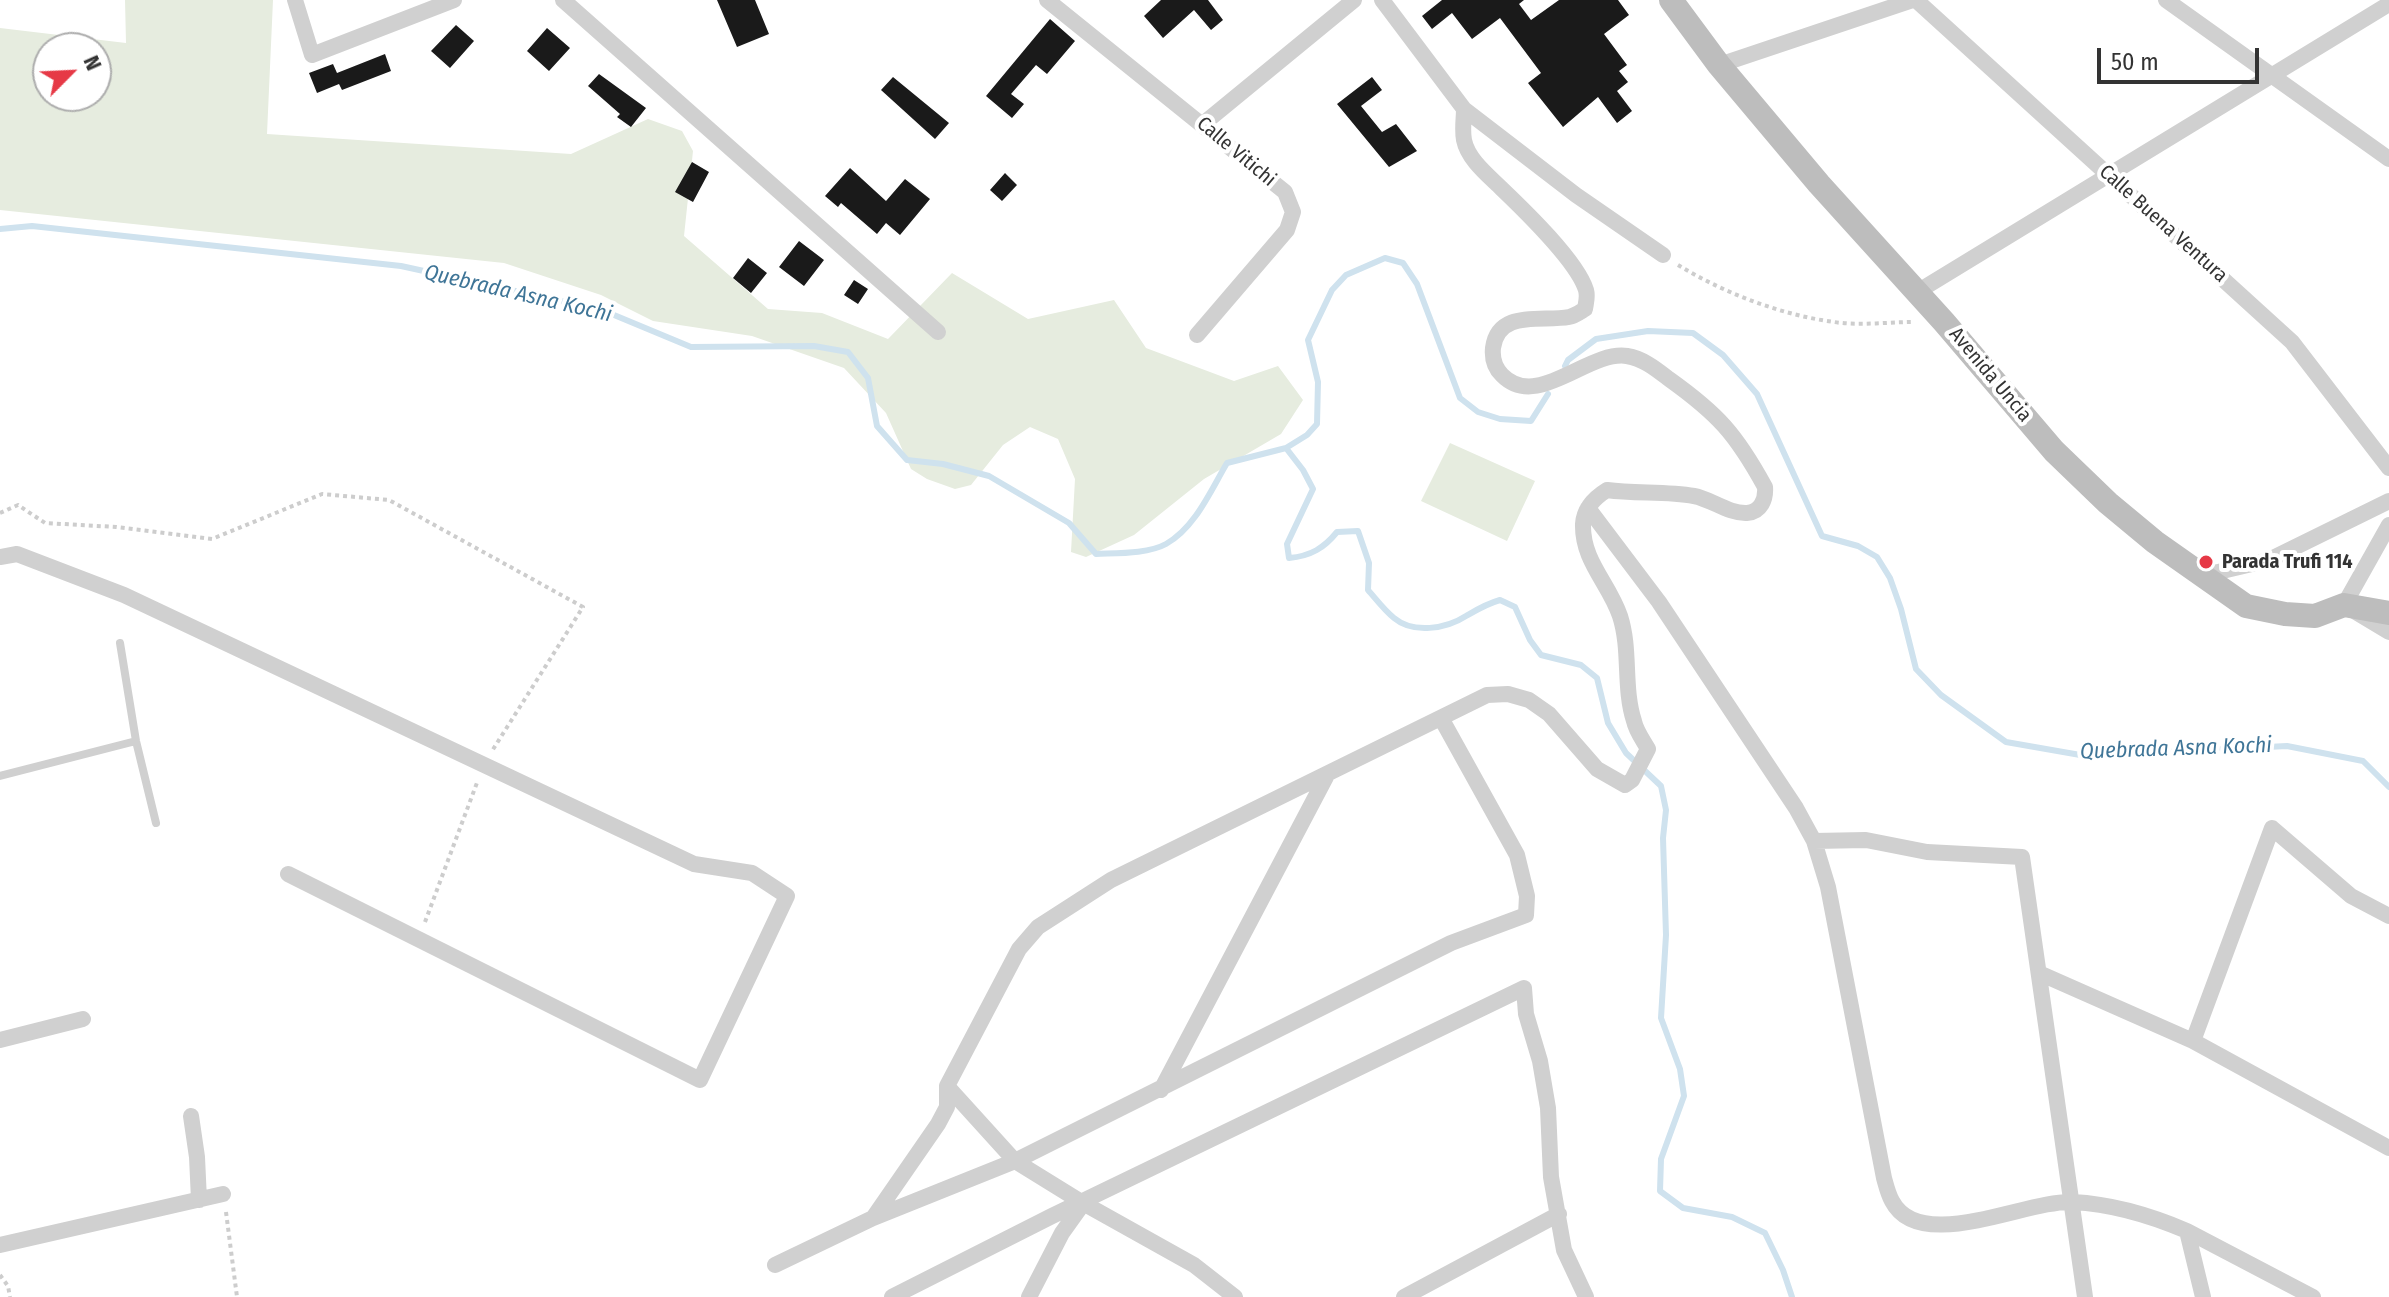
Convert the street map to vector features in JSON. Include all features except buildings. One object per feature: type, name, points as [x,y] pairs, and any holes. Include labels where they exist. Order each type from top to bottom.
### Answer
[{"type":"street","points":[[300,1],[312,55],[454,0]]},
{"type":"street","points":[[563,0],[938,332]]},
{"type":"street","name":"Calle Vitichi","points":[[1047,0],[1285,192],[1293,212],[1287,230],[1197,335]]},
{"type":"street","points":[[1203,124],[1354,0]]},
{"type":"street","points":[[1382,0],[1464,109],[1576,195],[1663,255]]},
{"type":"street","name":"Avenida Uncia","points":[[1671,0],[1719,65],[1819,184],[1944,322],[2054,451],[2108,503],[2201,576],[2246,606],[2315,616],[2344,605],[2389,613]]},
{"type":"street","points":[[1719,65],[1915,0]]},
{"type":"street","name":"Calle Buena Ventura","points":[[1915,0],[2292,342],[2389,468]]},
{"type":"street","points":[[2166,0],[2389,159]]},
{"type":"street","points":[[1917,292],[2389,4]]},
{"type":"street","points":[[873,1218],[938,1124],[947,1107],[947,1086],[1019,949],[1038,927],[1111,880],[1326,777],[1487,695],[1508,694],[1529,700],[1549,714],[1597,769],[1625,785],[1632,780],[1648,749],[1634,725],[1630,708],[1620,616],[1589,559],[1583,522],[1588,508],[1595,497],[1607,490],[1692,495],[1737,512],[1749,513],[1760,507],[1766,497],[1765,487],[1724,423],[1703,403],[1647,363],[1614,355],[1553,382],[1536,386],[1518,386],[1504,378],[1495,366],[1493,350],[1496,337],[1504,325],[1519,320],[1572,317],[1585,309],[1587,297],[1580,276],[1564,255],[1473,157],[1464,141],[1464,109]]},
{"type":"street","points":[[2201,576],[2269,560],[2389,501]]},
{"type":"street","points":[[1588,508],[1659,602],[1796,808],[1814,841],[1828,887],[1884,1178],[1892,1203],[1906,1217],[1924,1225],[2071,1201],[2152,1216],[2313,1297]]},
{"type":"street","points":[[2389,525],[2344,605],[2389,632]]},
{"type":"street","points":[[0,557],[17,554],[124,595],[694,864],[752,873],[787,896],[700,1080],[288,874]]},
{"type":"street","points":[[775,1265],[873,1218],[1015,1161],[1451,943],[1526,915],[1527,896],[1517,855],[1441,718]]},
{"type":"street","points":[[1161,1090],[1326,777]]},
{"type":"street","points":[[2193,1041],[2272,828],[2351,896],[2389,916]]},
{"type":"street","points":[[1814,841],[1866,840],[1927,852],[2022,857],[2085,1297]]},
{"type":"street","points":[[2039,973],[2193,1041],[2389,1148]]},
{"type":"street","points":[[892,1297],[1524,988],[1526,1014],[1540,1061],[1548,1108],[1551,1177],[1564,1250],[1586,1297]]},
{"type":"street","points":[[0,1040],[83,1019]]},
{"type":"street","points":[[947,1086],[1015,1161],[1194,1265],[1235,1297]]},
{"type":"street","points":[[191,1116],[199,1200]]},
{"type":"street","points":[[0,1245],[223,1194]]},
{"type":"street","points":[[1029,1297],[1062,1233],[1083,1203]]},
{"type":"street","points":[[1404,1297],[1559,1214]]},
{"type":"street","points":[[2187,1231],[2203,1297]]},
{"type":"lane","points":[[120,643],[136,741],[156,823]]},
{"type":"lane","points":[[0,776],[136,741]]},
{"type":"path","points":[[1663,255],[1694,275],[1774,309],[1835,323],[1944,322]]},
{"type":"path","points":[[0,513],[18,505],[45,523],[116,527],[212,539],[322,494],[389,500],[583,607],[483,765],[419,939]]},
{"type":"path","points":[[223,1194],[237,1297]]},
{"type":"path","points":[[0,1275],[8,1286],[10,1297]]},
{"type":"shaded area","points":[[125,0],[273,0],[267,134],[571,154],[648,119],[682,131],[693,151],[684,236],[768,309],[822,313],[888,339],[952,273],[1028,319],[1114,300],[1146,348],[1234,381],[1278,366],[1303,400],[1281,434],[1204,479],[1134,535],[1086,557],[1071,552],[1075,479],[1058,439],[1030,427],[1003,445],[971,485],[955,489],[927,479],[911,469],[886,413],[844,368],[752,336],[653,321],[601,295],[504,263],[0,210],[0,28],[34,32],[32,112],[112,112],[112,41],[126,43]]},
{"type":"shaded area","points":[[1450,443],[1535,481],[1507,541],[1421,501]]},
{"type":"waterway","name":"Quebrada Asna Kochi","points":[[0,229],[32,226],[401,266],[602,310],[691,347],[814,346],[848,352],[868,378],[877,426],[907,460],[943,464],[989,476],[1069,523],[1096,554],[1141,551],[1166,544],[1194,518],[1227,463],[1286,448],[1307,435],[1317,424],[1318,382],[1308,340],[1332,290],[1346,275],[1385,258],[1403,263],[1417,284],[1460,398],[1478,412],[1500,419],[1531,421],[1548,394]]},
{"type":"waterway","name":"Quebrada Asna Kochi","points":[[1565,366],[1568,360],[1596,339],[1648,331],[1693,333],[1723,355],[1757,394],[1822,536],[1858,546],[1877,557],[1890,578],[1916,669],[1941,695],[2006,742],[2086,756],[2287,746],[2363,761],[2389,787]]},
{"type":"waterway","points":[[1286,448],[1313,489],[1287,544],[1289,558],[1316,550],[1337,532],[1358,531],[1369,563],[1368,590],[1387,612],[1402,623],[1420,628],[1439,627],[1500,600],[1515,607],[1530,640],[1541,655],[1581,665],[1597,678],[1608,723],[1626,753],[1661,786],[1666,810],[1663,838],[1666,935],[1661,1018],[1680,1069],[1684,1096],[1661,1159],[1660,1191],[1683,1208],[1732,1217],[1765,1233],[1792,1297]]},
{"type":"place","name":"Parada Trufi 114","points":[[2206,562]]}]
